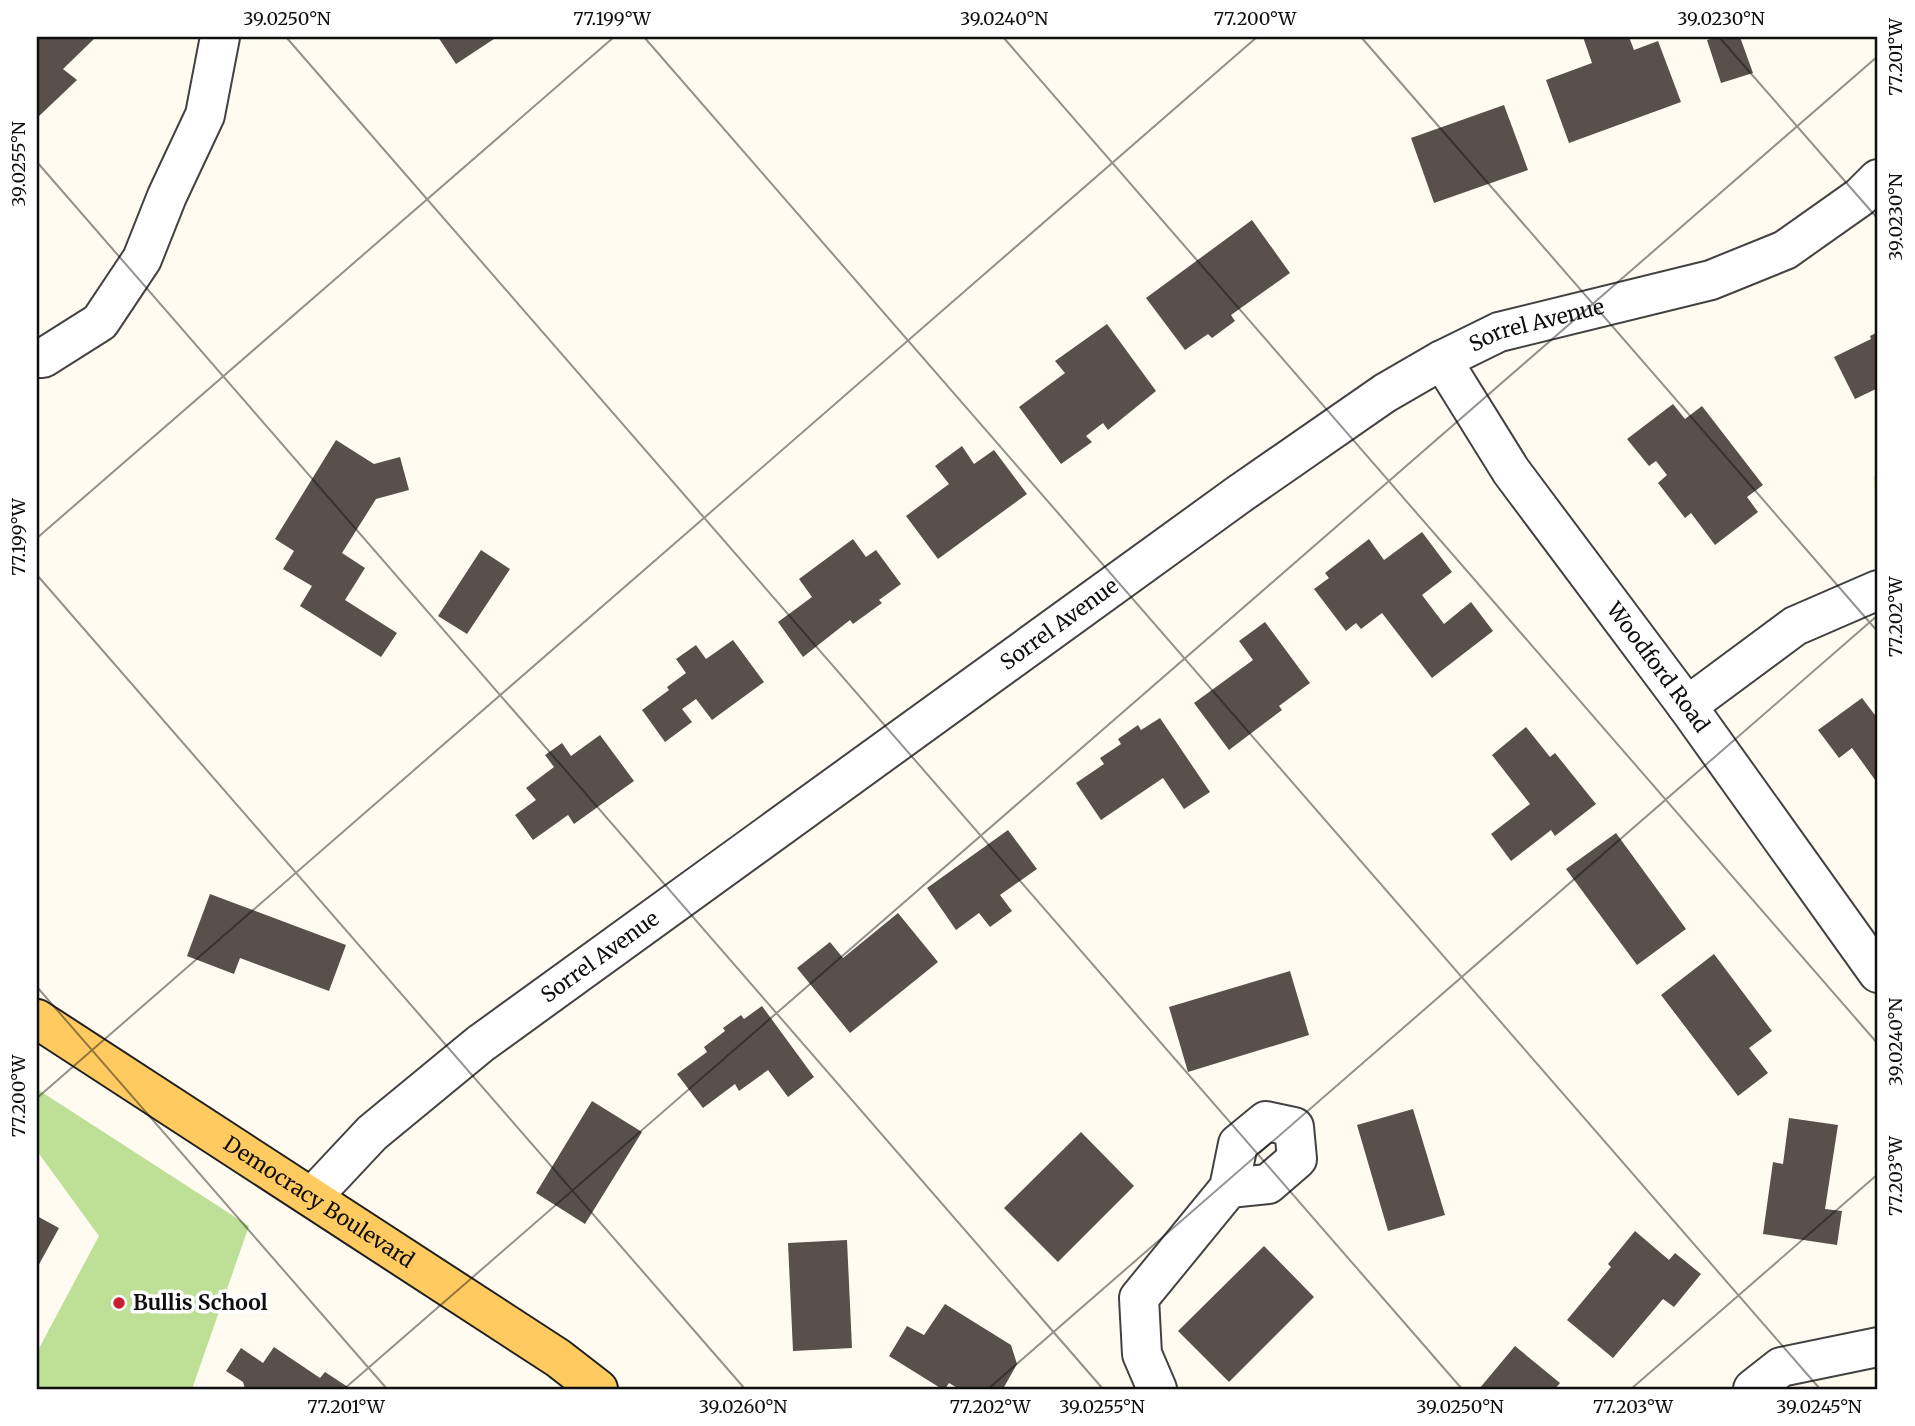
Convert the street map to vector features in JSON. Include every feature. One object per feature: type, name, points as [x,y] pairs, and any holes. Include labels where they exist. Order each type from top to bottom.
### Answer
[{"type":"main road","name":"Democracy Boulevard","points":[[37,1019],[558,1358],[598,1389]]},
{"type":"street","points":[[37,358],[43,358],[100,322],[142,259],[167,196],[205,115],[220,37]]},
{"type":"street","name":"Sorrel Avenue","points":[[312,1198],[372,1133],[480,1044],[1238,495],[1385,393],[1442,360],[1499,332],[1711,280],[1785,250],[1860,197],[1878,179]]},
{"type":"street","name":"Woodford Road","points":[[1442,360],[1511,471],[1687,706],[1878,973]]},
{"type":"street","points":[[1687,706],[1795,625],[1878,590]]},
{"type":"street","points":[[1157,1389],[1142,1354],[1139,1298],[1229,1188]]},
{"type":"street","points":[[1753,1389],[1781,1367],[1878,1347]]},
{"type":"green space","points":[[1873,476],[1878,476],[1878,537]]},
{"type":"green space","name":"Bullis School","points":[[37,1089],[249,1226],[192,1389],[37,1389],[37,1352],[99,1236],[37,1151]]},
{"type":"building","points":[[37,37],[96,37],[63,69],[77,80],[37,118]]},
{"type":"building","points":[[438,37],[497,37],[456,64]]},
{"type":"building","points":[[1583,37],[1629,37],[1634,50],[1658,41],[1681,102],[1569,143],[1546,80],[1592,63]]},
{"type":"building","points":[[1740,37],[1753,73],[1721,83],[1707,40]]},
{"type":"building","points":[[1504,105],[1528,170],[1434,203],[1411,138]]},
{"type":"building","points":[[1252,220],[1290,273],[1231,315],[1235,321],[1212,338],[1208,334],[1185,350],[1146,298]]},
{"type":"building","points":[[1107,324],[1156,391],[1108,430],[1103,423],[1086,436],[1092,442],[1061,464],[1019,407],[1065,373],[1055,361]]},
{"type":"building","points":[[1878,332],[1878,388],[1855,399],[1834,357],[1871,339],[1870,336]]},
{"type":"building","points":[[1673,404],[1685,419],[1702,406],[1763,485],[1747,497],[1758,512],[1715,545],[1691,513],[1685,518],[1658,483],[1667,475],[1656,461],[1649,466],[1627,439]]},
{"type":"building","points":[[336,440],[374,464],[400,457],[409,490],[376,499],[342,553],[365,568],[345,600],[397,633],[381,657],[300,606],[312,586],[283,569],[294,551],[275,539]]},
{"type":"building","points":[[962,446],[974,464],[994,450],[1027,494],[938,559],[906,516],[949,484],[935,466]]},
{"type":"building","points":[[1422,532],[1452,572],[1422,595],[1444,624],[1471,602],[1493,631],[1432,678],[1382,613],[1361,629],[1356,623],[1346,631],[1314,589],[1329,578],[1325,573],[1369,539],[1384,560]]},
{"type":"building","points":[[853,539],[866,557],[876,550],[901,584],[879,600],[882,603],[853,624],[850,620],[803,657],[778,622],[812,597],[799,579]]},
{"type":"building","points":[[481,550],[510,569],[467,634],[438,616]]},
{"type":"building","points":[[1265,622],[1310,683],[1279,706],[1282,710],[1229,750],[1194,703],[1253,660],[1239,641]]},
{"type":"building","points":[[733,640],[764,682],[712,720],[696,699],[682,709],[692,722],[665,742],[642,710],[686,673],[676,659],[696,645],[706,659]]},
{"type":"building","points":[[1862,698],[1878,719],[1878,784],[1852,748],[1839,758],[1818,730]]},
{"type":"building","points":[[1160,718],[1210,792],[1184,809],[1163,778],[1101,820],[1076,783],[1104,764],[1100,758],[1121,744],[1118,739],[1138,725],[1141,730]]},
{"type":"building","points":[[1526,727],[1550,757],[1555,753],[1596,804],[1555,836],[1551,830],[1511,861],[1491,834],[1530,804],[1492,755]]},
{"type":"building","points":[[600,735],[634,781],[574,824],[568,815],[533,840],[515,815],[536,800],[526,788],[554,767],[545,755],[562,743],[571,756]]},
{"type":"building","points":[[1008,830],[1037,869],[1000,895],[1012,911],[990,927],[979,913],[956,930],[927,888]]},
{"type":"building","points":[[1616,833],[1686,929],[1637,965],[1566,869]]},
{"type":"building","points":[[210,894],[346,945],[329,991],[240,958],[234,974],[187,956]]},
{"type":"building","points":[[898,913],[938,962],[850,1033],[797,968],[830,942],[843,958]]},
{"type":"building","points":[[1714,954],[1772,1031],[1749,1048],[1768,1073],[1738,1096],[1661,995]]},
{"type":"building","points":[[1290,971],[1309,1035],[1188,1072],[1169,1007]]},
{"type":"building","points":[[762,1006],[814,1077],[788,1097],[768,1070],[739,1091],[735,1084],[703,1108],[677,1074],[707,1052],[704,1047],[725,1031],[723,1028],[741,1015],[744,1019]]},
{"type":"building","points":[[592,1101],[642,1132],[585,1224],[536,1193]]},
{"type":"building","points":[[1413,1109],[1445,1215],[1388,1231],[1357,1125]]},
{"type":"building","points":[[1789,1118],[1838,1125],[1825,1209],[1842,1211],[1837,1245],[1763,1234],[1773,1162],[1783,1164]]},
{"type":"building","points":[[1081,1132],[1134,1186],[1058,1262],[1004,1208]]},
{"type":"building","points":[[37,1216],[59,1228],[37,1268]]},
{"type":"building","points":[[1635,1231],[1669,1260],[1675,1253],[1701,1274],[1674,1307],[1663,1299],[1613,1358],[1567,1320],[1611,1267],[1608,1264]]},
{"type":"building","points":[[847,1240],[852,1348],[793,1351],[788,1243]]},
{"type":"building","points":[[1264,1246],[1314,1297],[1229,1382],[1178,1331]]},
{"type":"building","points":[[945,1304],[1011,1345],[1017,1364],[1003,1389],[959,1389],[949,1383],[942,1389],[889,1356],[907,1326],[924,1335]]},
{"type":"building","points":[[1515,1346],[1560,1383],[1555,1389],[1479,1389]]},
{"type":"building","points":[[274,1347],[320,1378],[325,1372],[351,1389],[245,1389],[243,1382],[226,1371],[241,1348],[263,1363]]},
{"type":"place","name":"Bullis School","points":[[119,1303]]}]
